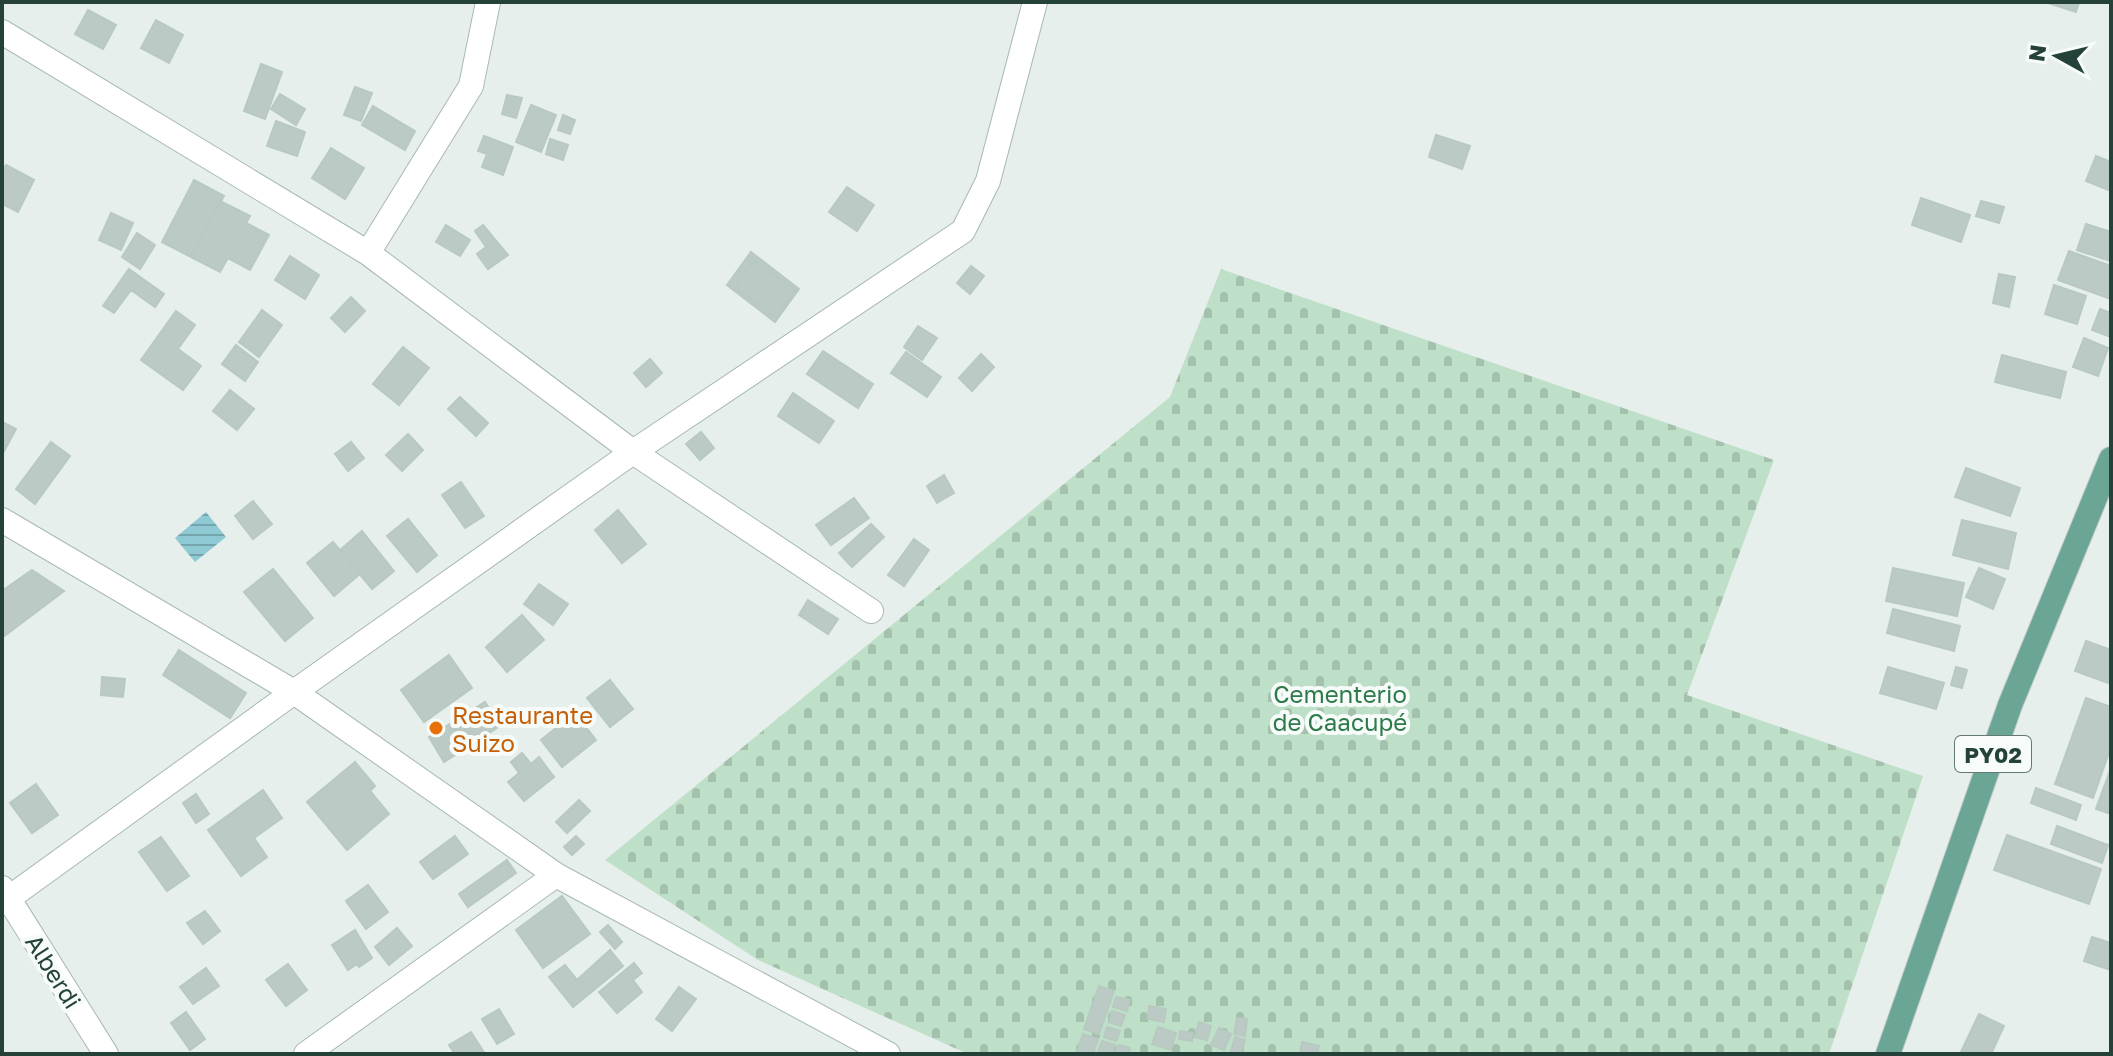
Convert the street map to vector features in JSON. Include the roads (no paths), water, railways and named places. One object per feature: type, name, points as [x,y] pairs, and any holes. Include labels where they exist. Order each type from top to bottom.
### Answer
[{"type":"main road","name":"PY02","points":[[1888,1054],[2010,705],[2111,459]]},
{"type":"street","points":[[368,253],[471,86],[488,2]]},
{"type":"street","points":[[4,897],[633,452],[963,231],[988,181],[1035,2]]},
{"type":"street","points":[[5,42],[368,253],[633,452],[871,611]]},
{"type":"street","points":[[2,520],[294,692],[556,875],[888,1054]]},
{"type":"street","points":[[306,1054],[556,875]]},
{"type":"street","name":"Alberdi","points":[[4,897],[106,1054]]},
{"type":"water","points":[[206,512],[226,537],[195,562],[175,538]]},
{"type":"place","name":"Restaurante Suizo","points":[[436,728]]},
{"type":"park label","name":"Cementerio de Caacupé","points":[[1340,707]]}]
